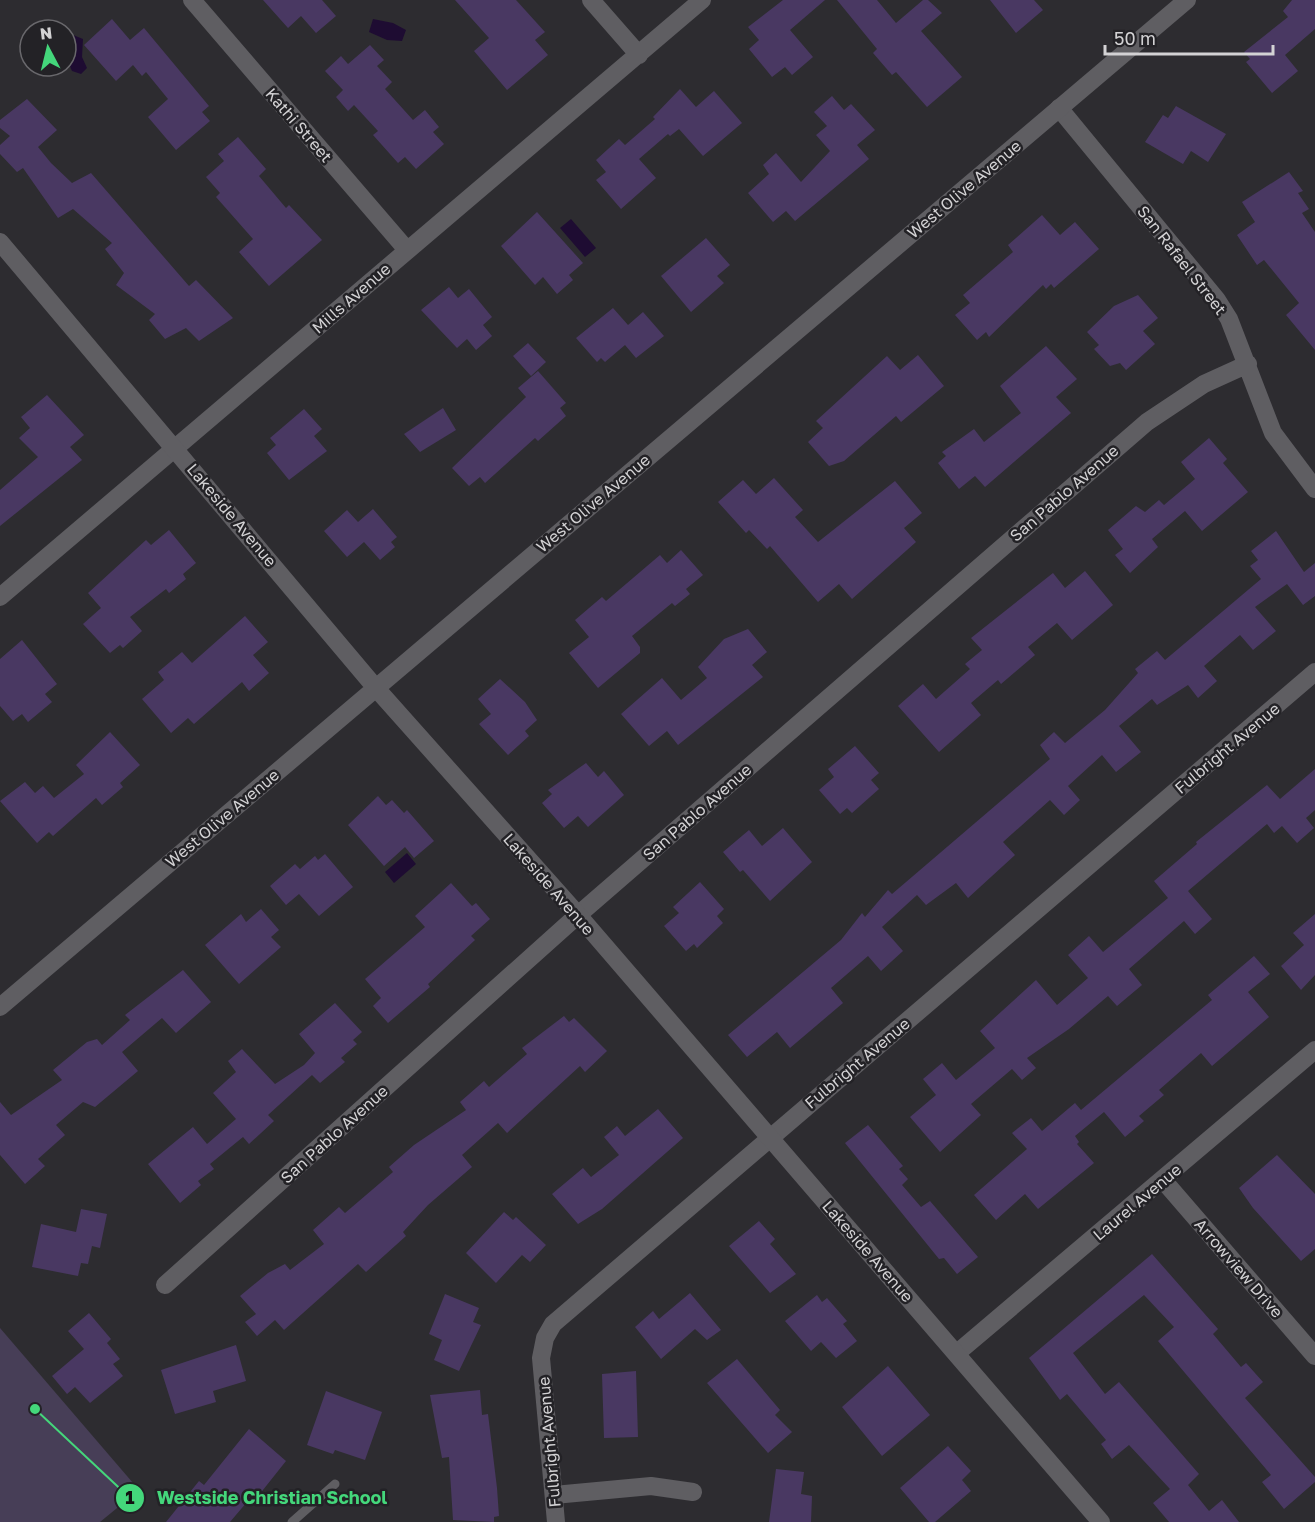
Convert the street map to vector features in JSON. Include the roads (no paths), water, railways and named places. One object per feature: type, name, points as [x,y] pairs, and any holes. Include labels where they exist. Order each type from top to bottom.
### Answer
[{"type":"street","name":"Kathi Street","points":[[192,0],[407,250]]},
{"type":"street","points":[[591,0],[639,55]]},
{"type":"street","name":"Mills Avenue","points":[[0,597],[702,0]]},
{"type":"street","name":"West Olive Avenue","points":[[0,1007],[1187,0]]},
{"type":"street","name":"San Rafael Street","points":[[1059,108],[1217,300],[1248,364],[1274,433],[1315,489]]},
{"type":"street","name":"Lakeside Avenue","points":[[0,243],[176,448],[375,687],[578,915],[1101,1522]]},
{"type":"street","name":"San Pablo Avenue","points":[[165,1285],[578,915],[1147,422],[1204,384],[1248,364]]},
{"type":"street","name":"Fulbright Avenue","points":[[556,1522],[541,1358],[544,1338],[553,1324],[1315,672]]},
{"type":"street","name":"Laurel Avenue","points":[[957,1353],[1315,1050]]},
{"type":"street","name":"Arrowview Drive","points":[[1163,1180],[1315,1356]]},
{"type":"street","points":[[554,1495],[651,1486],[693,1492]]},
{"type":"lane","points":[[292,1522],[334,1484]]},
{"type":"place","name":"Westside Christian School","points":[[35,1409]]}]
